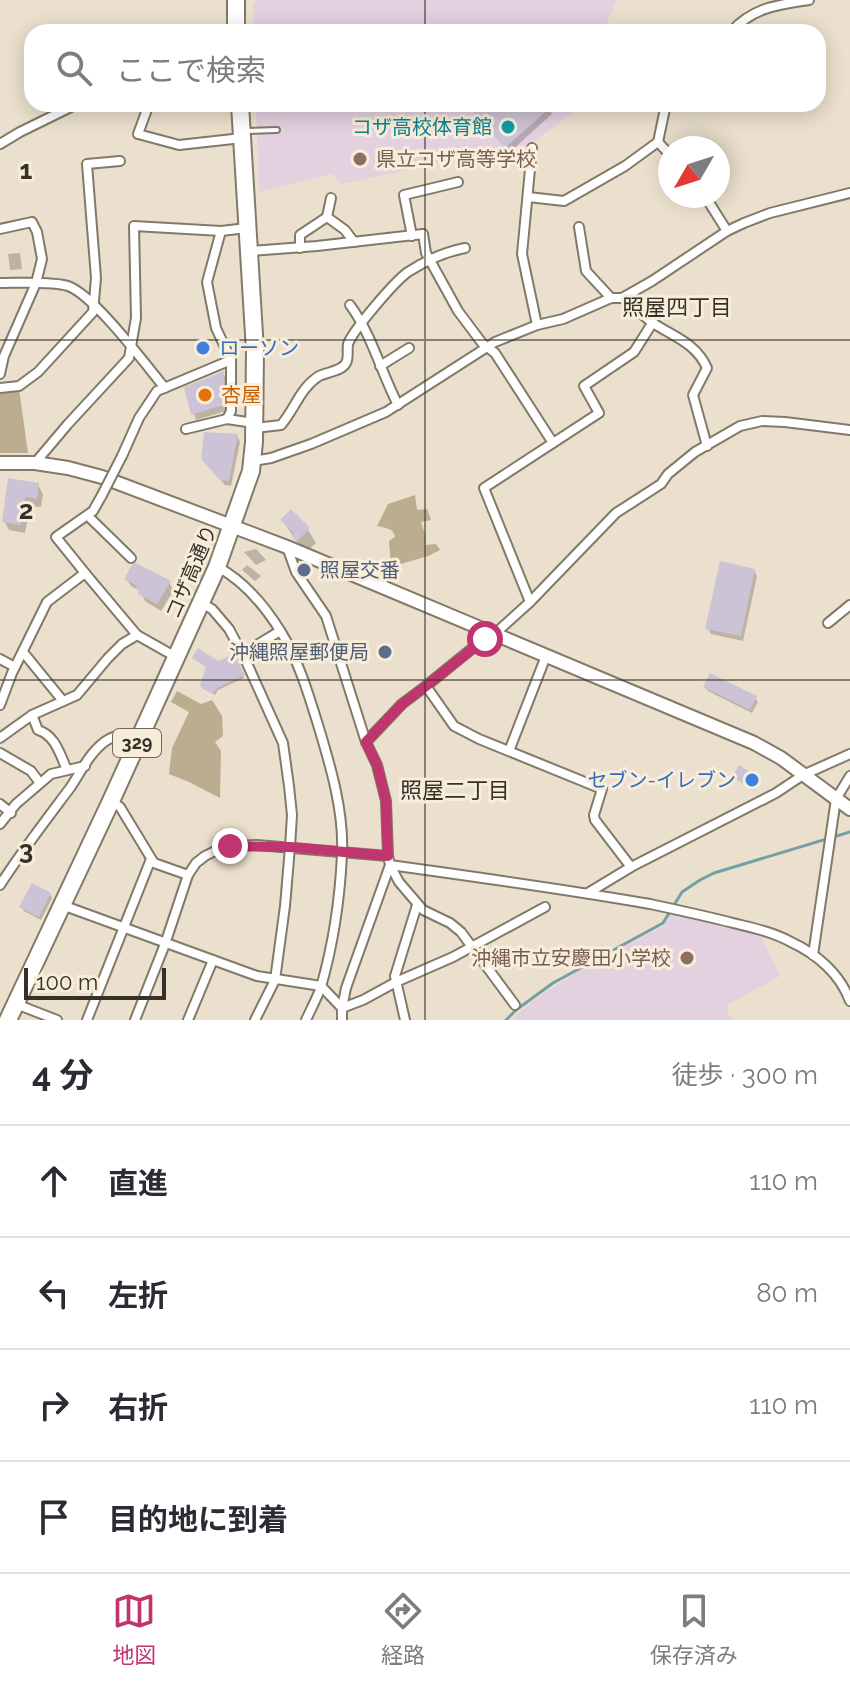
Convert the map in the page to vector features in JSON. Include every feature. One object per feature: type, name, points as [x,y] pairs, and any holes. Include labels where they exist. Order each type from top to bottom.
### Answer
[{"type":"highway","points":[[236,0],[236,24]]},
{"type":"highway","name":"コザ高通り","points":[[12,1012],[201,603],[248,484],[253,461],[255,351],[241,112]]},
{"type":"street","points":[[738,24],[762,9],[809,0]]},
{"type":"street","points":[[0,144],[61,112]]},
{"type":"street","points":[[146,112],[138,134],[179,145],[242,134]]},
{"type":"street","points":[[659,136],[664,112]]},
{"type":"street","points":[[528,197],[564,201],[625,166],[658,142]]},
{"type":"street","points":[[532,148],[522,254],[537,325]]},
{"type":"street","points":[[0,388],[19,386],[38,372],[93,312],[96,278],[87,164],[120,161]]},
{"type":"street","points":[[412,236],[404,195],[458,182]]},
{"type":"street","points":[[253,461],[271,458],[340,433],[398,405],[495,342],[537,325],[563,319],[611,298],[622,298],[727,231],[770,213],[850,193]]},
{"type":"street","points":[[300,248],[300,235],[327,217],[331,198]]},
{"type":"street","points":[[713,208],[727,231]]},
{"type":"street","points":[[327,217],[345,230],[354,242]]},
{"type":"street","points":[[0,229],[32,222],[42,259],[36,283],[4,356],[0,374]]},
{"type":"street","points":[[35,463],[129,358],[136,318],[134,226],[221,231],[248,228]]},
{"type":"street","points":[[579,227],[586,271],[611,298]]},
{"type":"street","points":[[221,231],[207,282],[216,328],[231,360],[231,411],[227,419]]},
{"type":"street","points":[[250,251],[423,234],[426,253],[458,311],[475,334],[495,353],[553,443]]},
{"type":"street","points":[[186,429],[227,419],[254,426],[281,425],[291,414],[303,391],[319,376],[347,362],[349,344],[362,321],[405,274],[448,252],[465,248]]},
{"type":"street","points":[[0,283],[68,286],[93,303],[165,388]]},
{"type":"street","points":[[622,298],[677,336],[704,362],[707,368],[693,395],[707,446]]},
{"type":"street","points":[[350,305],[362,321],[398,405]]},
{"type":"street","points":[[530,602],[484,488],[599,413],[584,386],[634,352],[653,322]]},
{"type":"street","points":[[380,366],[409,348]]},
{"type":"street","points":[[176,658],[137,635],[56,537],[93,511],[139,418],[157,391],[231,360]]},
{"type":"street","points":[[366,742],[402,704],[499,630],[530,602],[616,513],[661,484],[668,474],[695,452],[740,426],[762,421],[850,430]]},
{"type":"street","points":[[0,463],[35,463],[102,477],[287,547],[754,743],[781,758],[850,809]]},
{"type":"street","points":[[88,516],[131,558]]},
{"type":"street","points":[[287,547],[296,572],[326,616],[366,742],[377,765],[386,801],[389,861],[346,988],[342,1020]]},
{"type":"street","points":[[217,567],[244,586],[280,631],[306,686],[328,760],[341,821],[343,853],[335,921],[321,986],[306,1020]]},
{"type":"street","points":[[0,702],[47,602],[85,573]]},
{"type":"street","points":[[201,603],[212,609],[229,629],[283,743],[292,815],[285,906],[275,980],[255,1020]]},
{"type":"street","points":[[828,623],[850,605]]},
{"type":"street","points":[[242,654],[280,631]]},
{"type":"street","points":[[0,738],[32,715],[77,695],[122,644],[137,635]]},
{"type":"street","points":[[23,652],[63,701]]},
{"type":"street","points":[[509,751],[546,656]]},
{"type":"street","points":[[0,659],[15,667]]},
{"type":"street","points":[[426,686],[454,726],[602,789],[595,820],[631,867]]},
{"type":"street","points":[[32,715],[38,730],[52,738],[67,770]]},
{"type":"street","points":[[0,885],[96,749],[110,739],[129,734],[140,738]]},
{"type":"street","points":[[0,753],[31,771],[40,783]]},
{"type":"street","points":[[587,893],[631,867],[776,793],[803,775],[850,754]]},
{"type":"street","points":[[0,824],[16,804],[51,774],[85,766]]},
{"type":"street","points":[[813,955],[836,799],[850,776]]},
{"type":"street","points":[[111,801],[120,807],[154,863],[189,873]]},
{"type":"street","points":[[0,804],[11,813]]},
{"type":"street","points":[[135,1020],[189,873],[205,856],[230,846],[290,847],[343,853],[683,910],[767,932],[791,942],[832,970],[847,991],[850,1001]]},
{"type":"street","points":[[87,1020],[151,859]]},
{"type":"street","points":[[389,861],[399,882],[417,905],[461,932],[515,1005]]},
{"type":"street","points":[[62,905],[257,976],[321,986],[342,1008]]},
{"type":"street","points":[[405,1020],[395,976],[417,905]]},
{"type":"street","points":[[342,1008],[453,957],[545,907]]},
{"type":"street","points":[[188,1020],[213,960]]},
{"type":"street","points":[[12,1012],[57,1020]]},
{"type":"lane","points":[[242,134],[277,130]]},
{"type":"shaded area","points":[[256,0],[617,0],[606,24],[254,24],[253,6]]},
{"type":"shaded area","name":"県立コザ高等学校","points":[[256,112],[574,112],[530,144],[342,184],[331,174],[259,192]]},
{"type":"shaded area","points":[[19,389],[28,453],[0,453],[0,391]]},
{"type":"shaded area","points":[[415,495],[417,510],[427,509],[431,520],[421,522],[425,545],[436,544],[440,550],[391,567],[389,541],[395,537],[394,534],[377,526],[388,504]]},
{"type":"shaded area","points":[[177,691],[201,704],[212,700],[222,716],[223,736],[215,742],[221,751],[220,798],[169,774],[172,748],[189,712],[171,702]]},
{"type":"shaded area","name":"沖縄市立安慶田小学校","points":[[673,912],[759,932],[780,976],[729,1004],[727,1012],[733,1020],[511,1020],[533,1001],[583,968],[662,927]]},
{"type":"building","name":"コザ高校体育館","points":[[473,112],[545,112],[505,148]]},
{"type":"building","name":"杏屋","points":[[224,371],[224,405],[191,415],[184,387]]},
{"type":"building","points":[[204,432],[238,434],[229,481],[220,480],[201,459]]},
{"type":"building","points":[[8,478],[39,483],[37,499],[25,497],[21,525],[2,522]]},
{"type":"building","points":[[291,509],[310,528],[297,541],[291,536],[294,533],[280,520]]},
{"type":"building","points":[[720,561],[755,569],[741,636],[705,629]]},
{"type":"building","points":[[136,563],[171,581],[157,604],[138,594],[137,586],[124,579]]},
{"type":"building","points":[[198,648],[218,661],[234,654],[245,675],[217,688],[213,694],[203,689],[200,685],[206,667],[192,658]]},
{"type":"building","points":[[710,673],[757,696],[750,710],[703,687]]},
{"type":"building","points":[[739,765],[762,779],[755,791],[732,777]]},
{"type":"building","points":[[32,883],[51,893],[39,917],[19,907]]},
{"type":"waterway","points":[[506,1020],[553,983],[663,923],[682,892],[700,880],[714,873],[850,832]]},
{"type":"place","name":"コザ高校体育館","points":[[508,127]]},
{"type":"place","name":"県立コザ高等学校","points":[[360,159]]},
{"type":"place","name":"ローソン","points":[[203,348]]},
{"type":"place","name":"杏屋","points":[[205,395]]},
{"type":"place","name":"照屋交番","points":[[304,570]]},
{"type":"place","name":"沖縄照屋郵便局","points":[[385,652]]},
{"type":"place","name":"セブン-イレブン","points":[[752,780]]},
{"type":"place","name":"沖縄市立安慶田小学校","points":[[687,958]]},
{"type":"district","name":"照屋四丁目","points":[[677,307]]},
{"type":"district","name":"照屋二丁目","points":[[455,790]]},
{"type":"route","points":[[230,846],[290,847],[388,856],[386,801],[377,765],[366,742],[402,704],[485,639]]}]
